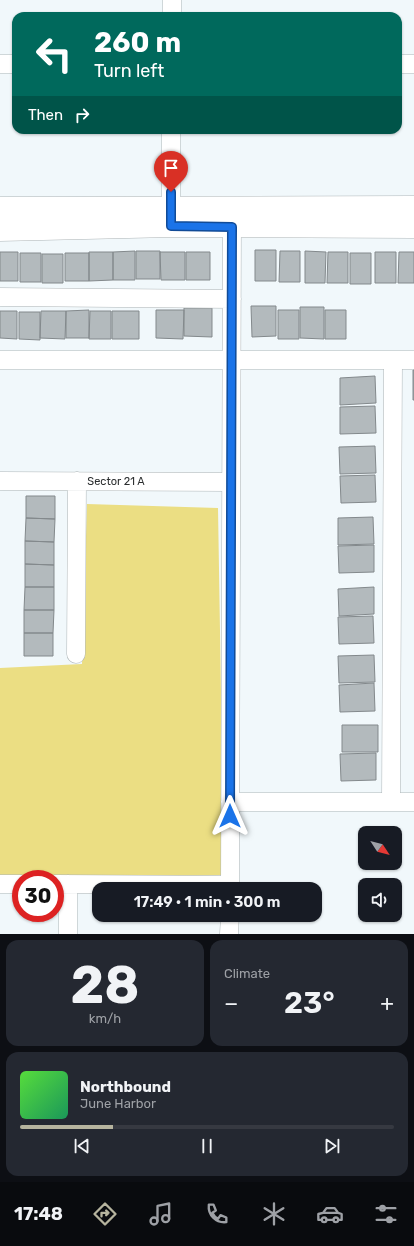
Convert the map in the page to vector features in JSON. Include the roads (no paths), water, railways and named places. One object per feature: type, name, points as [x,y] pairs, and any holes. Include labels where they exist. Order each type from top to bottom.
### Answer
[{"type":"street","points":[[172,0],[172,12]]},
{"type":"street","points":[[0,64],[12,64]]},
{"type":"street","points":[[402,64],[414,64]]},
{"type":"street","points":[[171,217],[172,134]]},
{"type":"street","points":[[232,218],[414,207]]},
{"type":"street","points":[[0,208],[414,227]]},
{"type":"street","points":[[0,230],[171,217]]},
{"type":"street","points":[[230,882],[232,218]]},
{"type":"street","points":[[0,297],[232,299]]},
{"type":"street","points":[[0,360],[414,360]]},
{"type":"street","points":[[391,802],[393,360]]},
{"type":"street","name":"Sector 21 A","points":[[0,481],[231,482]]},
{"type":"street","points":[[76,654],[77,481]]},
{"type":"street","points":[[230,802],[414,802]]},
{"type":"street","points":[[0,884],[12,884]]},
{"type":"street","points":[[64,884],[92,885]]},
{"type":"street","points":[[64,901],[68,934]]},
{"type":"street","points":[[230,922],[230,934]]}]
